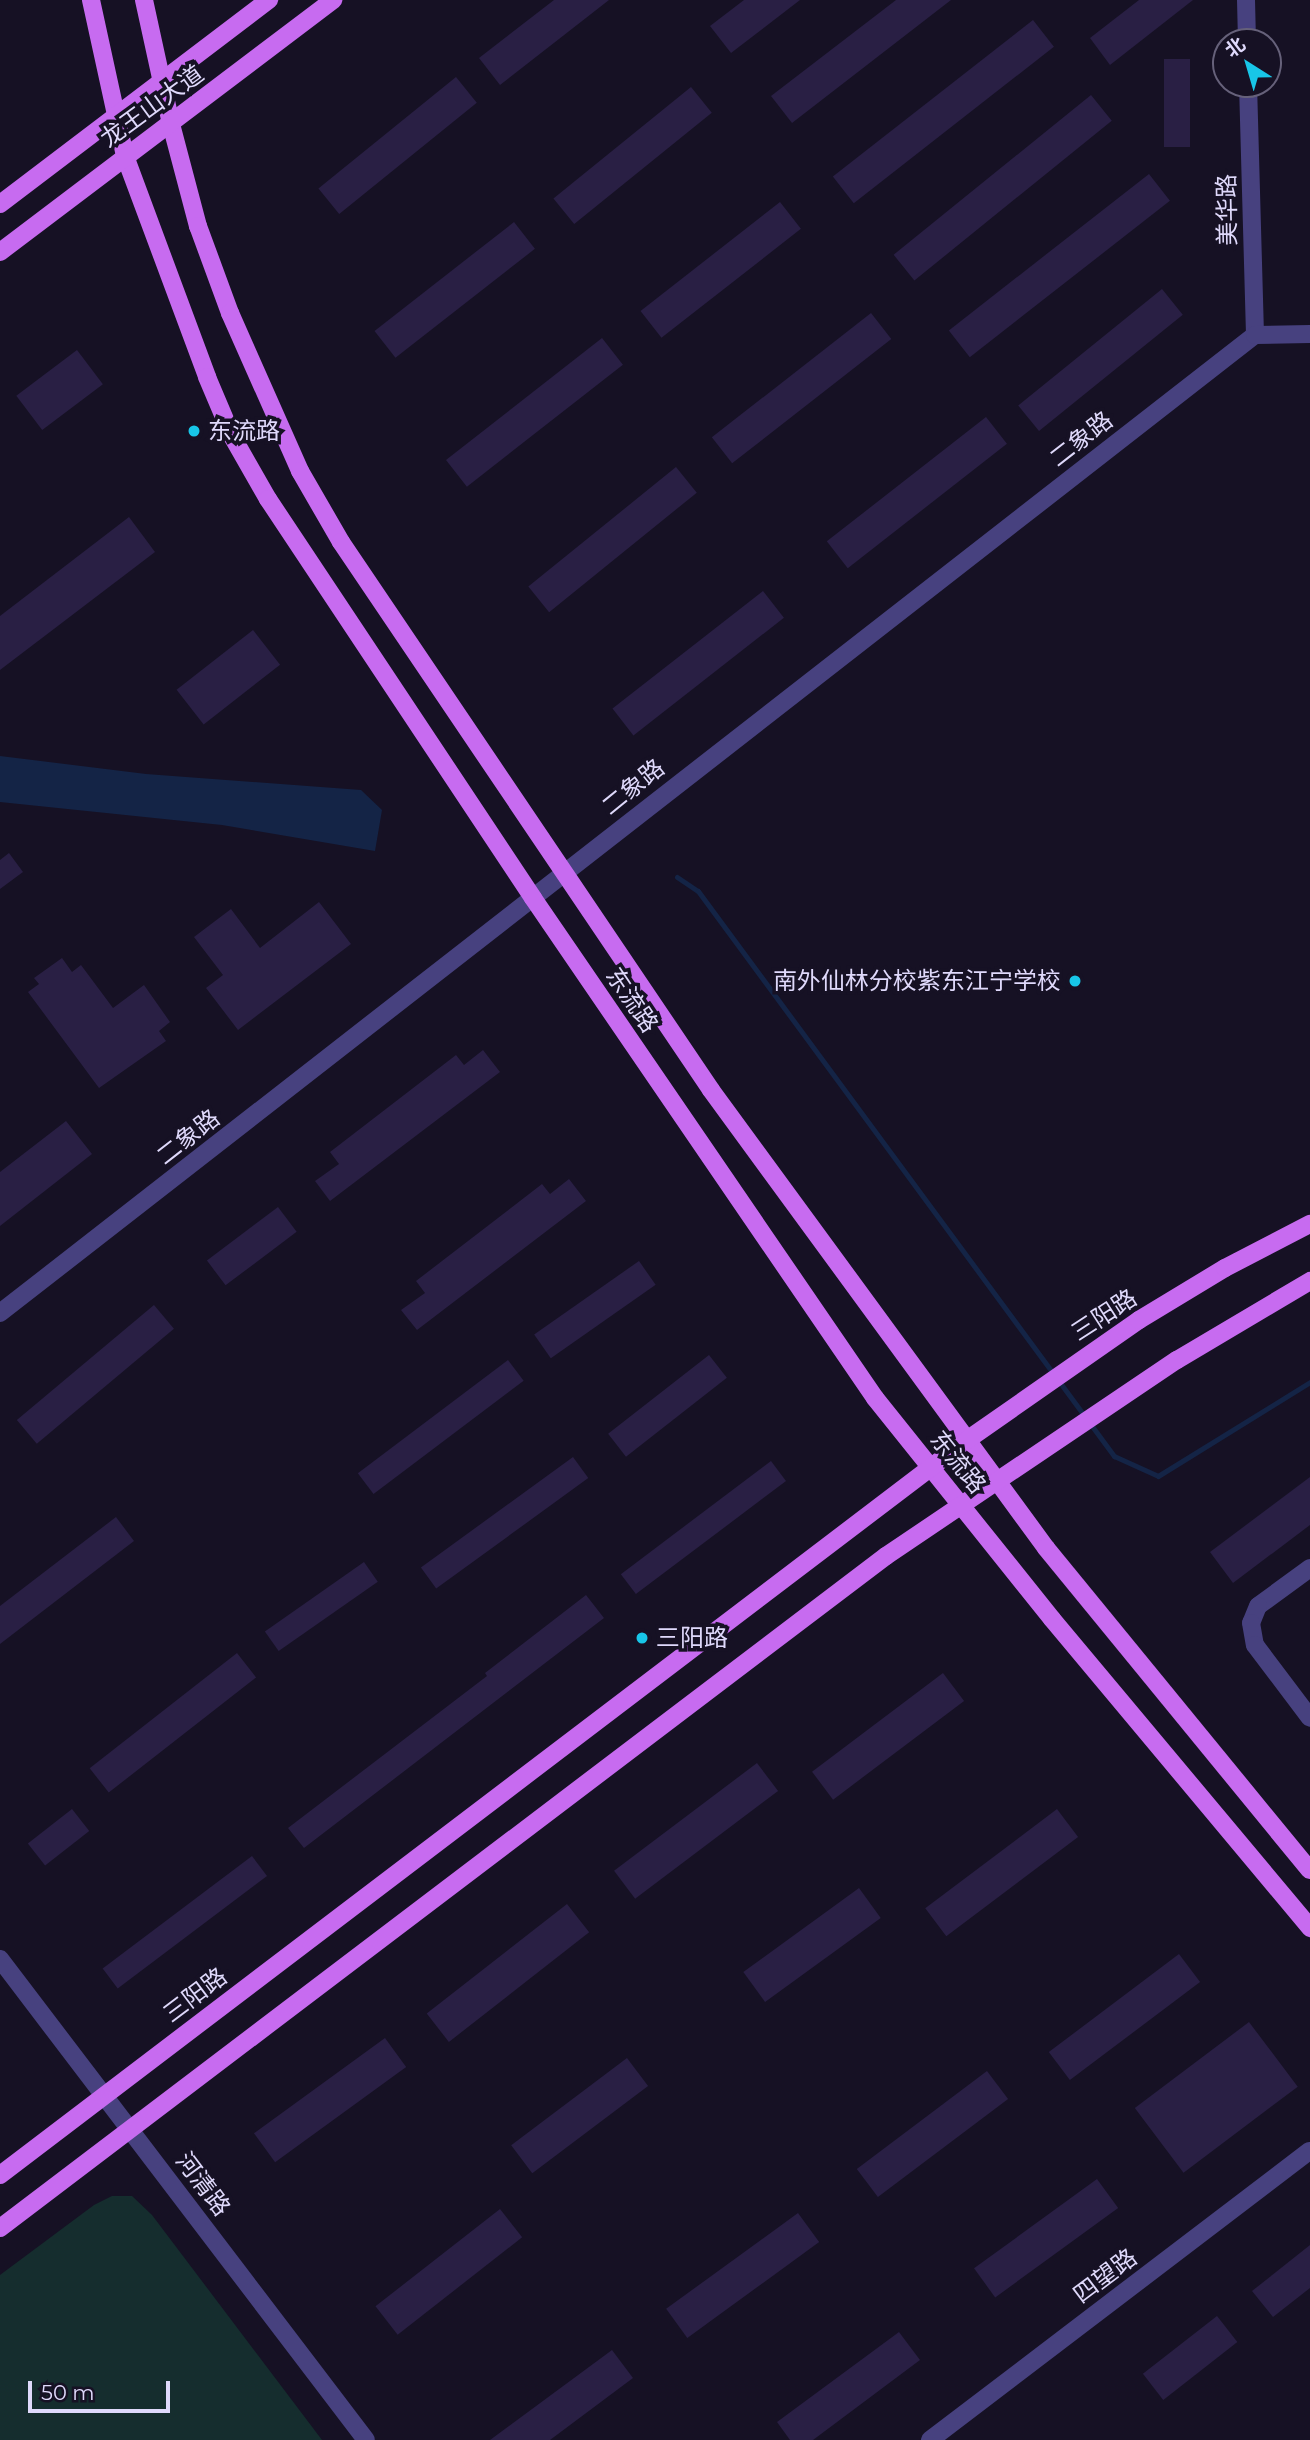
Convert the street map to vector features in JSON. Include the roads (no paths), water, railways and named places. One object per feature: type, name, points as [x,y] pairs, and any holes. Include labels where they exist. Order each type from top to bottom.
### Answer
[{"type":"main road","name":"东流路","points":[[91,0],[125,156],[232,436],[282,521],[533,898],[875,1398],[1310,1928]]},
{"type":"main road","name":"东流路","points":[[144,0],[171,124],[198,226],[216,276],[300,471],[341,542],[711,1090],[1046,1548],[1310,1870]]},
{"type":"main road","name":"龙王山大道","points":[[0,204],[270,0]]},
{"type":"main road","name":"龙王山大道","points":[[0,252],[334,0]]},
{"type":"main road","name":"三阳路","points":[[0,2175],[967,1440],[1086,1356],[1225,1268],[1310,1224]]},
{"type":"main road","points":[[0,2228],[886,1556],[1122,1396],[1310,1281]]},
{"type":"street","points":[[1246,0],[1247,28]]},
{"type":"street","name":"美华路","points":[[1248,98],[1255,335]]},
{"type":"street","points":[[1255,335],[1310,334]]},
{"type":"street","name":"二象路","points":[[0,1313],[1255,335]]},
{"type":"street","points":[[1310,1568],[1258,1606],[1251,1623],[1255,1645],[1310,1718]]},
{"type":"street","name":"河清路","points":[[0,1959],[366,2440]]},
{"type":"street","name":"四望路","points":[[930,2440],[1310,2151]]},
{"type":"water","points":[[0,756],[146,774],[361,790],[382,810],[375,851],[222,825],[0,802]]},
{"type":"waterway","points":[[677,877],[698,891],[1114,1456],[1158,1476],[1310,1382]]},
{"type":"place","name":"东流路","points":[[194,431]]},
{"type":"place","name":"南外仙林分校紫东江宁学校","points":[[1075,981]]},
{"type":"place","name":"三阳路","points":[[642,1638]]}]
